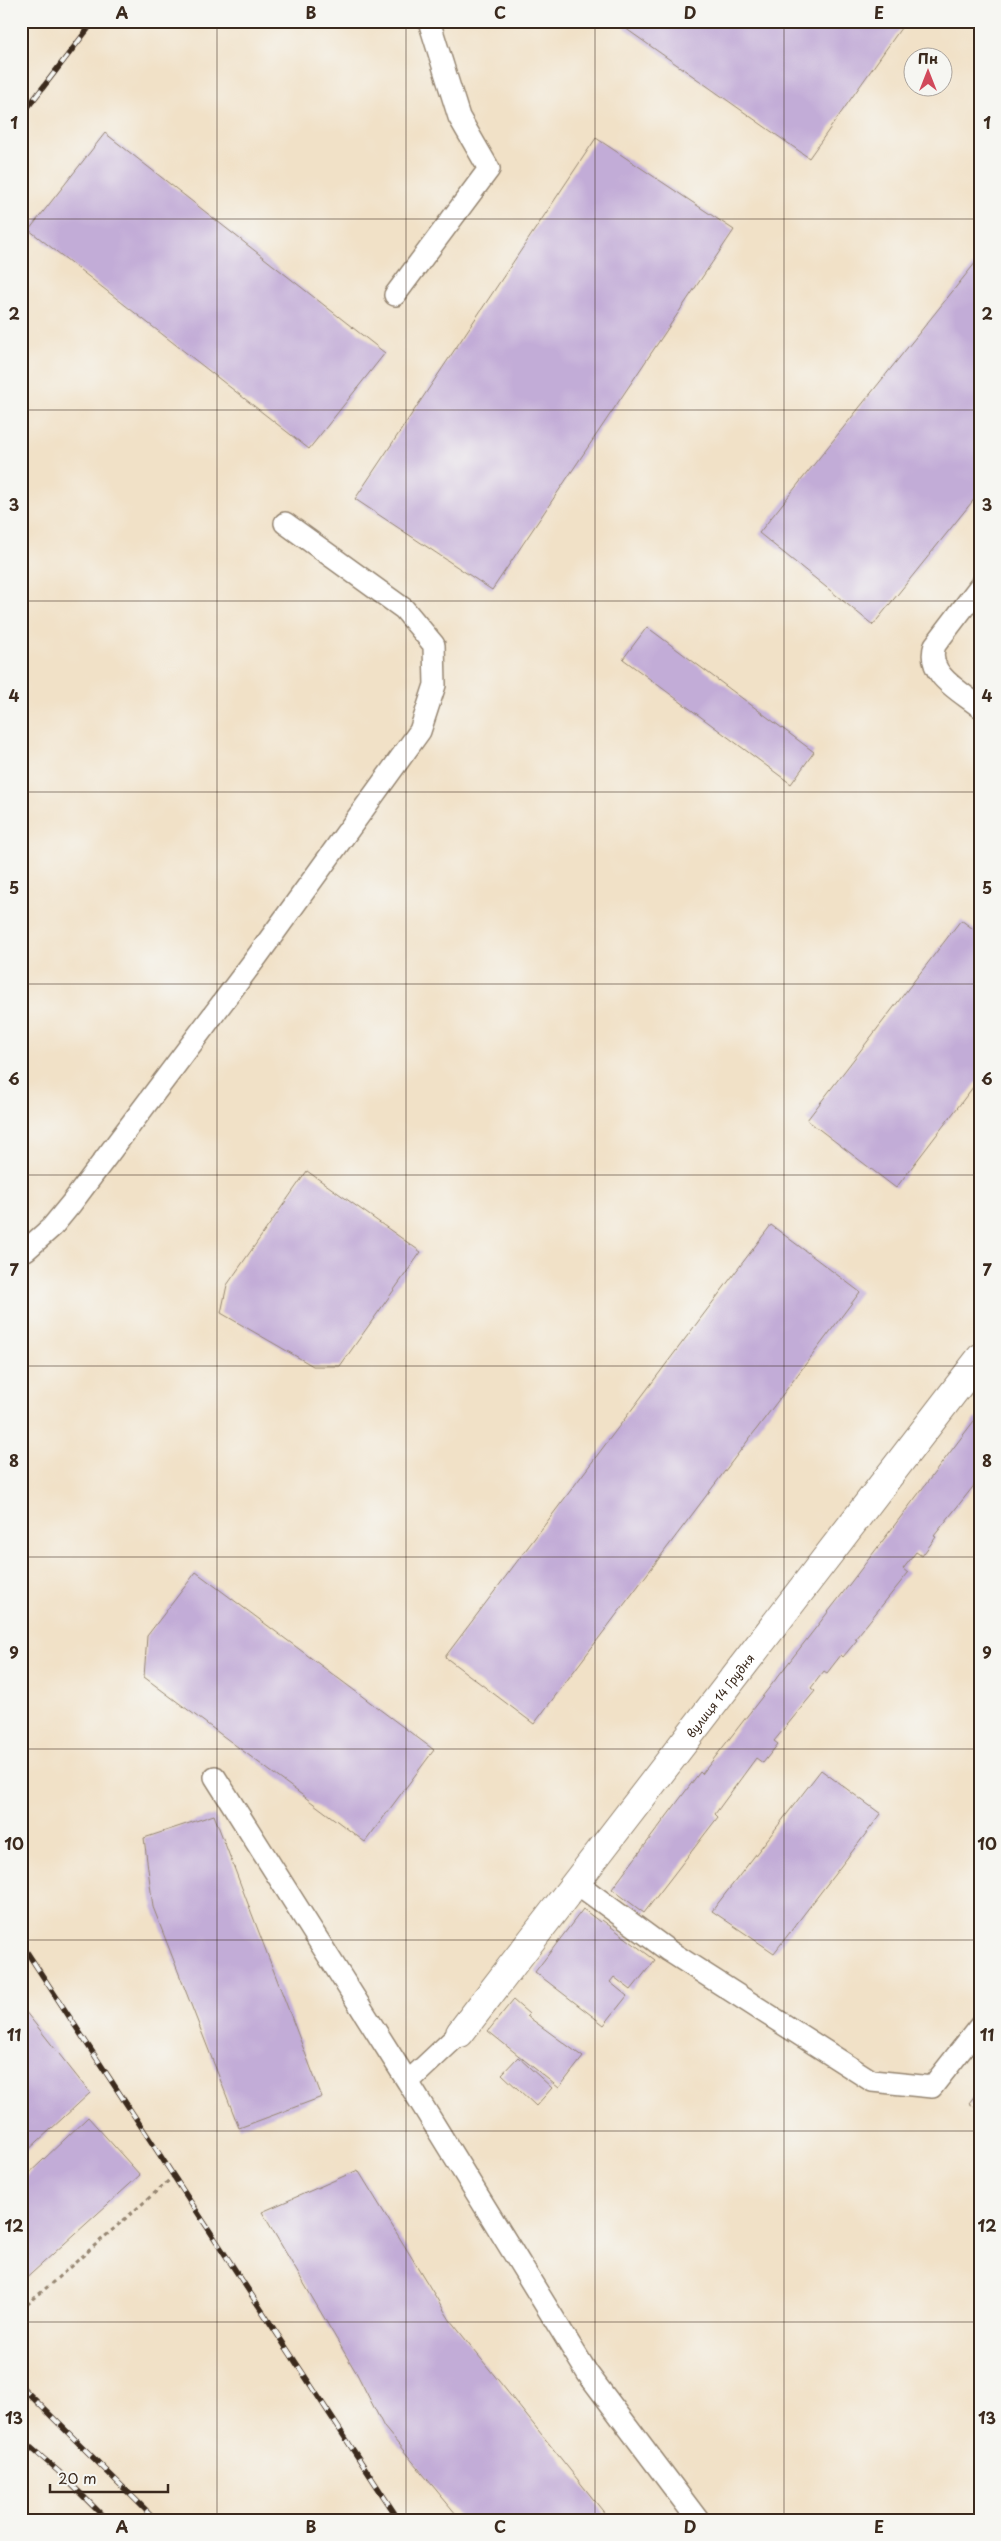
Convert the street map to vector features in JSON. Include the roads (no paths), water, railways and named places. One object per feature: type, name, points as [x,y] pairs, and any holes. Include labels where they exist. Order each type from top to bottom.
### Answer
[{"type":"street","name":"вулиця 14 Грудня","points":[[460,2033],[980,1358]]},
{"type":"lane","points":[[395,295],[489,169],[458,117],[429,21]]},
{"type":"lane","points":[[21,1249],[26,1250],[52,1227],[71,1204],[261,950],[420,731],[435,685],[434,646],[404,609],[285,523]]},
{"type":"lane","points":[[980,586],[935,645],[932,653],[934,666],[940,675],[980,707]]},
{"type":"lane","points":[[215,1777],[408,2082],[588,2374],[698,2520]]},
{"type":"lane","points":[[575,1882],[669,1951],[872,2081],[932,2087],[980,2026]]},
{"type":"lane","points":[[408,2082],[460,2033]]},
{"type":"railway","points":[[21,116],[94,21]]},
{"type":"railway","points":[[21,1943],[399,2520]]},
{"type":"railway","points":[[21,2386],[156,2520]]},
{"type":"railway","points":[[21,2439],[58,2471],[107,2520]]}]
